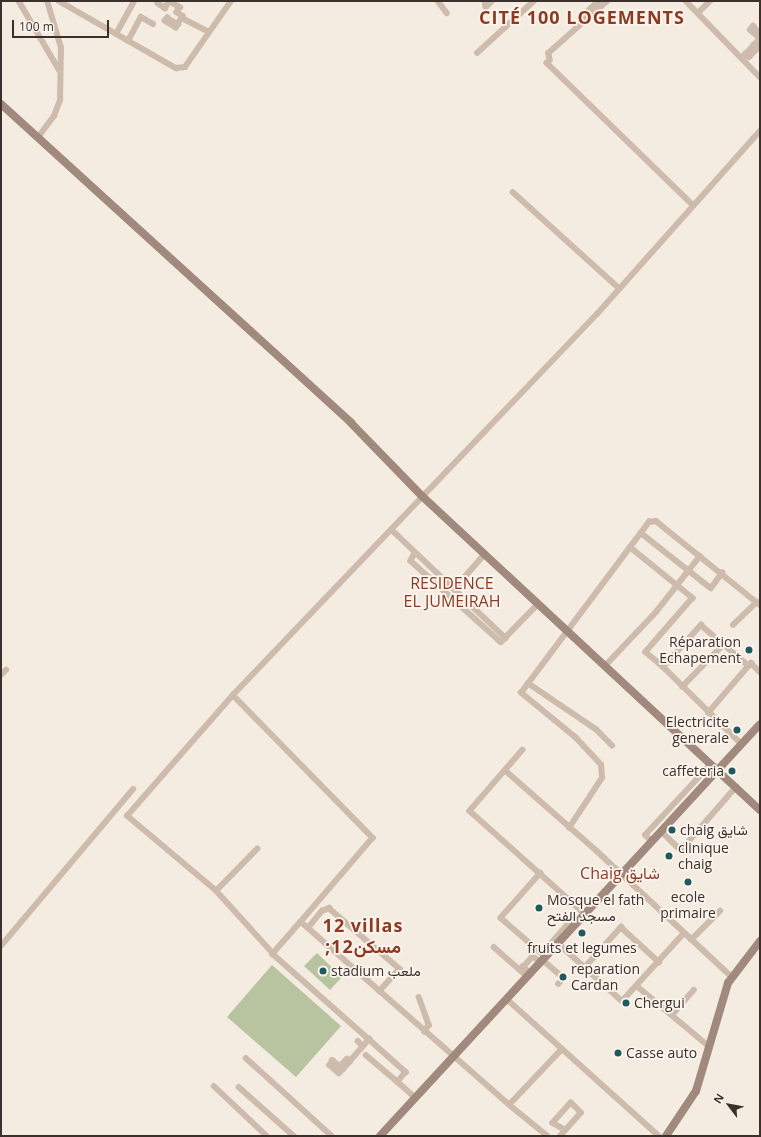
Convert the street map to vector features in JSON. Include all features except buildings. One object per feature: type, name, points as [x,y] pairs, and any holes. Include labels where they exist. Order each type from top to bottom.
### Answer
[{"type":"street","points":[[19,1],[60,72]]},
{"type":"street","points":[[39,136],[54,116],[60,100],[61,48],[47,1]]},
{"type":"street","points":[[60,1],[176,68],[185,67],[231,1]]},
{"type":"street","points":[[116,34],[134,1]]},
{"type":"street","points":[[159,1],[158,3],[166,8],[169,1],[180,7],[177,12],[183,16],[182,18],[209,32]]},
{"type":"street","points":[[438,1],[447,13]]},
{"type":"street","points":[[485,1],[486,7],[492,1]]},
{"type":"street","points":[[477,53],[534,1]]},
{"type":"street","points":[[585,21],[581,17],[599,1]]},
{"type":"street","points":[[607,1],[549,53],[550,60],[547,63],[693,205]]},
{"type":"street","points":[[686,1],[760,78]]},
{"type":"street","points":[[698,13],[710,1]]},
{"type":"street","points":[[128,41],[141,17],[153,24]]},
{"type":"street","points":[[178,24],[182,18]]},
{"type":"street","points":[[742,58],[746,53],[749,57],[758,48],[754,45],[760,39],[750,30],[754,26],[760,32]]},
{"type":"street","points":[[1,104],[39,136],[351,423],[423,497],[760,810]]},
{"type":"street","points":[[398,1082],[406,1072],[273,954],[216,891],[127,816],[233,695],[392,530],[619,288],[760,131]]},
{"type":"street","points":[[512,192],[619,288]]},
{"type":"street","points":[[569,828],[604,772],[601,765],[576,738],[521,693],[649,522],[656,521],[722,573],[758,604],[733,625]]},
{"type":"street","points":[[392,530],[506,638]]},
{"type":"street","points":[[641,533],[690,570],[710,588],[722,573]]},
{"type":"street","points":[[630,547],[693,598],[646,652],[742,745]]},
{"type":"street","points":[[415,553],[411,561],[500,642],[506,638],[538,604]]},
{"type":"street","points":[[454,589],[485,554]]},
{"type":"street","points":[[605,666],[678,585],[700,556]]},
{"type":"street","points":[[663,667],[702,625],[749,666]]},
{"type":"street","points":[[682,687],[724,644]]},
{"type":"street","points":[[708,713],[751,663],[760,672]]},
{"type":"street","points":[[1,675],[6,670]]},
{"type":"street","points":[[528,683],[596,729],[612,746]]},
{"type":"street","points":[[233,695],[373,838],[273,954]]},
{"type":"street","points":[[380,1136],[508,1000],[621,873],[760,724]]},
{"type":"street","points":[[523,750],[470,810],[585,914]]},
{"type":"street","points":[[651,841],[645,835],[710,765]]},
{"type":"street","points":[[505,770],[621,873],[732,977]]},
{"type":"street","points":[[660,831],[681,850],[736,787]]},
{"type":"street","points":[[1,946],[133,789]]},
{"type":"street","points":[[216,891],[257,849]]},
{"type":"street","points":[[541,873],[501,918],[545,958],[564,978],[559,984]]},
{"type":"street","points":[[308,928],[322,911],[329,908],[400,969],[380,991]]},
{"type":"street","points":[[691,940],[720,911]]},
{"type":"street","points":[[545,958],[547,948],[573,918],[578,922]]},
{"type":"street","points":[[301,922],[508,1105],[547,1136]]},
{"type":"street","points":[[585,967],[621,927],[659,962]]},
{"type":"street","points":[[558,943],[622,1001],[684,933]]},
{"type":"street","points":[[666,1136],[696,1090],[732,977],[760,941]]},
{"type":"street","points":[[494,947],[530,976]]},
{"type":"street","points":[[637,986],[710,1047]]},
{"type":"street","points":[[672,1016],[694,990]]},
{"type":"street","points":[[419,997],[429,1025],[425,1032]]},
{"type":"street","points":[[508,1000],[561,1050],[659,1136]]},
{"type":"street","points":[[333,1060],[342,1068],[347,1059],[350,1061],[369,1039]]},
{"type":"street","points":[[358,1041],[363,1046]]},
{"type":"street","points":[[508,1105],[561,1050]]},
{"type":"street","points":[[366,1055],[416,1098]]},
{"type":"street","points":[[246,1058],[332,1136]]},
{"type":"street","points":[[214,1086],[267,1136]]},
{"type":"street","points":[[239,1087],[294,1136]]},
{"type":"street","points":[[560,1136],[581,1113],[571,1103],[553,1123],[565,1130]]},
{"type":"green space","name":"stadium ملعب","points":[[317,953],[342,977],[330,990],[304,966]]},
{"type":"green space","points":[[272,965],[341,1026],[296,1077],[227,1017]]},
{"type":"place","name":"Réparation Echapement","points":[[749,650]]},
{"type":"place","name":"Electricite generale","points":[[737,730]]},
{"type":"place","name":"caffeteria","points":[[732,771]]},
{"type":"place","name":"chaig شايق","points":[[672,830]]},
{"type":"place","name":"clinique chaig","points":[[669,856]]},
{"type":"place","name":"ecole primaire","points":[[688,882]]},
{"type":"place","name":"Mosque el fath مسجد الفتح","points":[[539,908]]},
{"type":"place","name":"fruits et legumes","points":[[582,933]]},
{"type":"place","name":"stadium ملعب","points":[[323,971]]},
{"type":"place","name":"reparation Cardan","points":[[563,977]]},
{"type":"place","name":"Chergui","points":[[626,1003]]},
{"type":"place","name":"Casse auto","points":[[618,1053]]},
{"type":"district","name":"CITÉ 100 LOGEMENTS","points":[[582,17]]},
{"type":"district","name":"RESIDENCE EL JUMEIRAH","points":[[452,592]]},
{"type":"district","name":"Chaig شايق","points":[[620,873]]},
{"type":"district","name":"12 villas ;12مسكن","points":[[363,936]]}]
